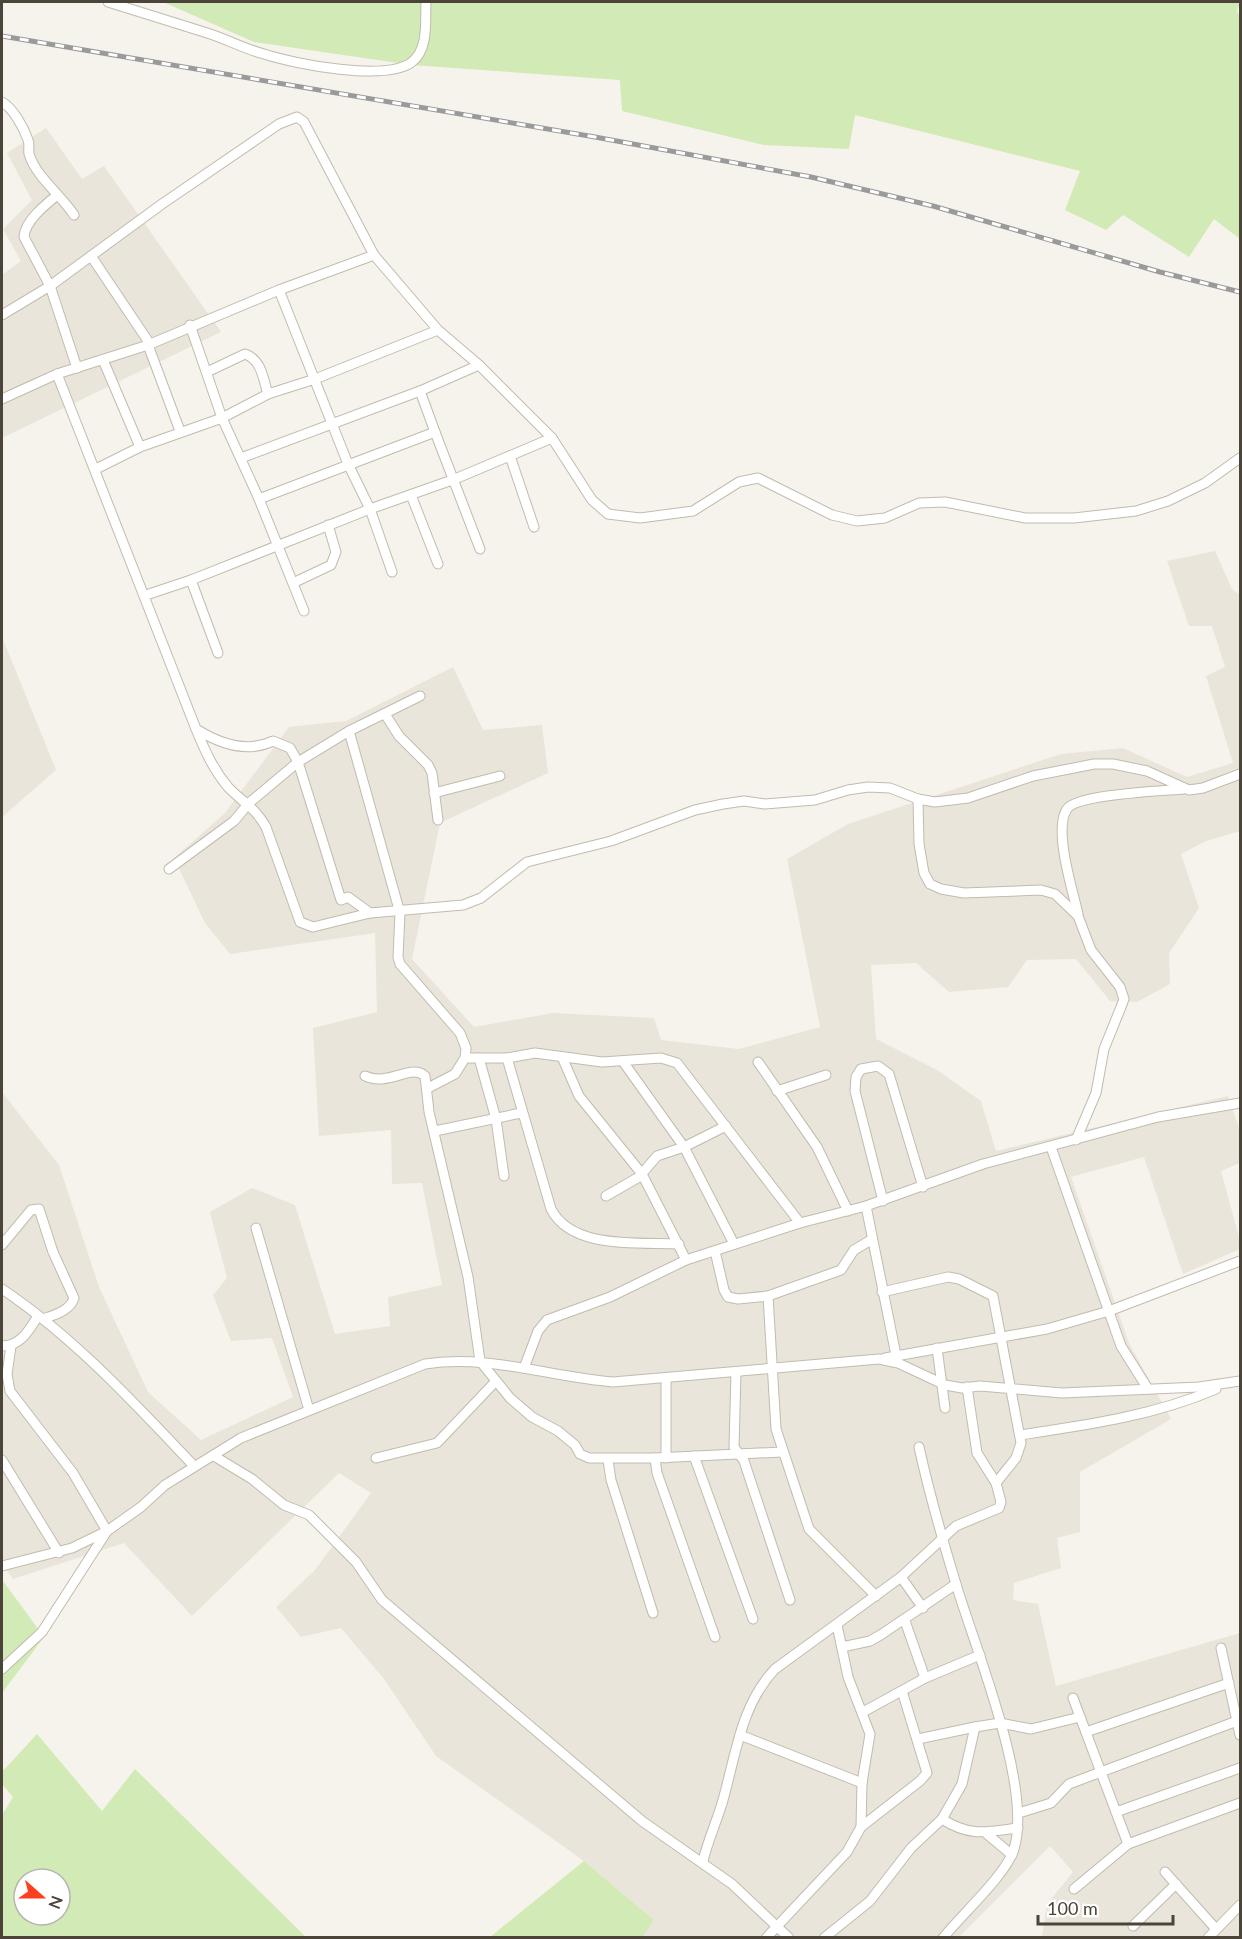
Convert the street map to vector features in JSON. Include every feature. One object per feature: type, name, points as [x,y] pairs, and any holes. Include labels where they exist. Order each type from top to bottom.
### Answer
[{"type":"street","points":[[108,2],[276,57],[331,67],[388,71],[405,66],[419,54],[424,36],[426,2]]},
{"type":"street","points":[[2,102],[9,108],[27,137],[29,154],[56,196],[66,203],[74,215]]},
{"type":"street","points":[[2,315],[50,286],[162,204],[292,116],[304,122],[374,255],[438,330],[479,365],[552,438],[592,500],[608,514],[640,518],[693,511],[747,478],[758,478],[832,515],[857,521],[885,518],[919,503],[945,502],[1025,518],[1114,514],[1151,507],[1185,494],[1240,458]]},
{"type":"street","points":[[56,196],[44,205],[24,232],[24,237],[50,286],[76,368]]},
{"type":"street","points":[[2,399],[57,374],[149,344],[190,325],[374,255]]},
{"type":"street","points":[[91,256],[149,344],[180,431]]},
{"type":"street","points":[[279,290],[348,464],[370,509],[392,572]]},
{"type":"street","points":[[190,325],[222,418],[259,499],[304,611]]},
{"type":"street","points":[[96,469],[140,447],[222,418],[268,394],[315,379],[438,330]]},
{"type":"street","points":[[207,372],[245,354],[258,362],[268,394]]},
{"type":"street","points":[[103,360],[140,447]]},
{"type":"street","points":[[241,458],[420,391],[479,365]]},
{"type":"street","points":[[57,374],[146,595],[210,764],[230,788],[249,803],[266,827],[303,925],[313,927],[370,913],[400,913],[463,905],[481,898],[527,862],[611,841],[705,808],[744,801],[765,804],[816,800],[848,790],[868,787],[897,790],[918,799],[935,802],[968,798],[1033,776],[1106,763],[1146,771],[1184,789]]},
{"type":"street","points":[[420,391],[480,549]]},
{"type":"street","points":[[259,499],[435,432]]},
{"type":"street","points":[[146,595],[455,479],[552,438]]},
{"type":"street","points":[[510,456],[534,527]]},
{"type":"street","points":[[411,495],[438,564]]},
{"type":"street","points":[[293,584],[332,565],[336,552],[328,525]]},
{"type":"street","points":[[191,580],[218,653]]},
{"type":"street","points":[[169,869],[234,821],[249,803],[298,762],[349,731],[420,696]]},
{"type":"street","points":[[385,714],[399,736],[428,765],[432,773],[438,820]]},
{"type":"street","points":[[196,729],[235,746],[260,747],[273,741],[290,748],[298,762],[341,900],[348,897],[370,913]]},
{"type":"street","points":[[349,731],[400,913],[398,957],[400,964],[460,1033],[466,1048],[465,1058],[455,1074],[428,1088]]},
{"type":"street","points":[[1076,1140],[1096,1093],[1104,1049],[1124,999],[1115,978],[1090,950],[1078,916],[1062,837],[1063,819],[1067,809],[1083,800],[1203,788],[1240,774]]},
{"type":"street","points":[[434,793],[500,776]]},
{"type":"street","points":[[918,799],[919,844],[924,873],[930,884],[941,890],[964,892],[1041,890],[1055,894],[1078,916]]},
{"type":"street","points":[[465,1058],[507,1059],[526,1054],[624,1063],[661,1058],[677,1063],[800,1223]]},
{"type":"street","points":[[562,1056],[579,1096],[642,1174],[686,1260]]},
{"type":"street","points":[[479,1058],[496,1119],[504,1176]]},
{"type":"street","points":[[507,1059],[551,1209],[565,1228],[576,1234],[628,1244],[679,1244]]},
{"type":"street","points":[[758,1062],[817,1147],[848,1211]]},
{"type":"street","points":[[624,1063],[684,1147],[734,1244]]},
{"type":"street","points":[[883,1200],[855,1091],[856,1077],[861,1069],[878,1066],[889,1074],[923,1187]]},
{"type":"street","points":[[365,1076],[380,1081],[416,1071],[425,1076],[428,1088],[427,1105],[468,1277],[480,1362],[531,1417],[558,1431],[574,1444],[580,1454],[608,1460],[782,1452]]},
{"type":"street","points":[[777,1091],[826,1075]]},
{"type":"street","points":[[524,1368],[538,1331],[547,1320],[610,1297],[686,1260],[800,1223],[866,1206],[983,1164],[1158,1117],[1240,1103]]},
{"type":"street","points":[[435,1131],[521,1113]]},
{"type":"street","points":[[606,1196],[642,1174],[657,1156],[684,1147],[726,1126]]},
{"type":"street","points":[[1051,1147],[1121,1346],[1148,1389]]},
{"type":"street","points":[[866,1206],[871,1240],[897,1360],[942,1384],[1062,1393],[1226,1384],[1240,1381]]},
{"type":"street","points":[[2,1245],[31,1210],[39,1209],[53,1252],[74,1298],[72,1304],[64,1310],[40,1317],[22,1339],[6,1346],[10,1391],[73,1473],[107,1531]]},
{"type":"street","points":[[256,1228],[309,1410]]},
{"type":"street","points":[[715,1251],[724,1290],[728,1297],[738,1299],[768,1296],[842,1270],[854,1250],[871,1240]]},
{"type":"street","points":[[2,1566],[19,1560],[59,1553],[107,1531],[141,1507],[165,1485],[250,1433],[425,1364],[480,1362],[595,1381],[666,1379],[879,1359],[897,1360],[937,1348],[1047,1329],[1109,1311],[1240,1261]]},
{"type":"street","points":[[882,1292],[942,1277],[958,1279],[993,1296],[1002,1335],[1009,1390],[1020,1435],[1016,1458],[996,1484]]},
{"type":"street","points":[[2,1290],[40,1317],[107,1375],[194,1466]]},
{"type":"street","points":[[768,1296],[776,1429],[809,1529],[876,1596]]},
{"type":"street","points":[[937,1348],[945,1408]]},
{"type":"street","points":[[736,1372],[734,1447],[744,1461],[790,1600]]},
{"type":"street","points":[[666,1379],[666,1458]]},
{"type":"street","points":[[376,1458],[437,1443],[496,1381]]},
{"type":"street","points":[[1020,1435],[1112,1421],[1186,1401],[1226,1384]]},
{"type":"street","points":[[703,1861],[722,1803],[748,1708],[764,1681],[775,1670],[901,1577],[964,1521],[999,1508],[1001,1502],[996,1484],[977,1453],[967,1387]]},
{"type":"street","points":[[919,1447],[931,1502],[1000,1723],[1019,1814],[1012,1855],[1005,1869],[943,1938]]},
{"type":"street","points":[[214,1456],[252,1479],[284,1505],[309,1515],[356,1562],[382,1600],[642,1821],[703,1861],[732,1884],[789,1938]]},
{"type":"street","points":[[694,1456],[753,1619]]},
{"type":"street","points":[[655,1458],[657,1473],[715,1637]]},
{"type":"street","points":[[2,1460],[59,1553]]},
{"type":"street","points":[[608,1460],[611,1480],[653,1613]]},
{"type":"street","points":[[2,1670],[42,1632],[107,1531]]},
{"type":"street","points":[[901,1577],[923,1608]]},
{"type":"street","points":[[842,1647],[870,1641],[904,1621],[956,1584]]},
{"type":"street","points":[[904,1621],[925,1678]]},
{"type":"street","points":[[837,1625],[848,1677],[870,1734],[862,1783],[861,1827]]},
{"type":"street","points":[[1221,1648],[1240,1735]]},
{"type":"street","points":[[863,1712],[925,1678],[980,1655]]},
{"type":"street","points":[[1086,1732],[1229,1683]]},
{"type":"street","points":[[766,1938],[847,1852],[861,1827],[925,1776],[927,1766],[902,1691]]},
{"type":"street","points":[[1073,1698],[1128,1844]]},
{"type":"street","points":[[918,1739],[975,1726],[1000,1723],[1031,1729],[1080,1717]]},
{"type":"street","points":[[1019,1814],[1051,1803],[1070,1784],[1238,1721]]},
{"type":"street","points":[[824,1938],[870,1901],[911,1848],[942,1819],[962,1784],[975,1726]]},
{"type":"street","points":[[740,1735],[862,1783]]},
{"type":"street","points":[[1116,1812],[1240,1768]]},
{"type":"street","points":[[1074,1889],[1128,1844],[1240,1803]]},
{"type":"street","points":[[942,1819],[969,1832],[987,1834],[1017,1828]]},
{"type":"street","points":[[987,1834],[1012,1855]]},
{"type":"street","points":[[1165,1872],[1216,1929]]},
{"type":"street","points":[[1133,1926],[1176,1884]]},
{"type":"street","points":[[1208,1938],[1240,1905]]},
{"type":"shaded area","points":[[46,128],[82,179],[104,166],[221,332],[2,438],[2,275],[21,261],[3,229],[32,200],[7,153]]},
{"type":"shaded area","points":[[1215,551],[1232,589],[1240,595],[1240,831],[1206,841],[1181,854],[1199,908],[1169,953],[1170,984],[1137,1002],[1110,1001],[1076,959],[1027,960],[1008,987],[949,992],[916,963],[871,965],[876,1039],[937,1070],[981,1101],[996,1151],[1228,1096],[1240,1131],[1240,1163],[1221,1171],[1240,1241],[1240,1249],[1183,1274],[1144,1157],[1071,1177],[1129,1343],[1171,1419],[1080,1472],[1080,1532],[1057,1538],[1061,1568],[1014,1583],[1013,1600],[1038,1604],[1056,1686],[1240,1633],[1240,1937],[1042,1937],[1047,1904],[1073,1872],[1050,1846],[959,1937],[643,1937],[654,1920],[584,1861],[436,1756],[384,1679],[341,1628],[301,1637],[276,1607],[315,1570],[371,1493],[339,1473],[192,1616],[124,1543],[13,1579],[2,1564],[2,1092],[59,1165],[99,1287],[148,1392],[201,1440],[293,1397],[272,1338],[231,1341],[213,1295],[227,1278],[210,1212],[252,1188],[295,1205],[335,1334],[390,1326],[388,1297],[442,1285],[422,1183],[392,1184],[391,1130],[319,1136],[313,1028],[377,1012],[375,933],[230,954],[205,923],[174,858],[225,813],[289,727],[346,721],[453,667],[483,730],[542,725],[548,773],[440,823],[412,959],[474,1027],[553,1013],[654,1018],[661,1040],[739,1049],[820,1027],[787,859],[848,824],[1061,754],[1123,748],[1187,777],[1233,763],[1206,676],[1225,667],[1212,626],[1189,626],[1167,561]]},
{"type":"shaded area","points":[[2,637],[56,770],[2,817]]},
{"type":"green space","points":[[163,2],[1240,2],[1237,12],[1240,15],[1240,239],[1214,219],[1189,257],[1123,215],[1106,230],[1065,210],[1080,171],[855,115],[849,149],[764,145],[622,111],[620,80],[412,65],[254,42]]},
{"type":"green space","points":[[2,1582],[44,1637],[2,1693]]},
{"type":"green space","points":[[37,1734],[102,1811],[135,1769],[306,1937],[2,1937],[2,1815],[13,1797],[2,1784],[2,1772]]},
{"type":"green space","points":[[584,1861],[654,1920],[643,1937],[490,1937]]},
{"type":"railway","points":[[2,36],[595,137],[811,177],[933,206],[1160,272],[1240,292]]}]
